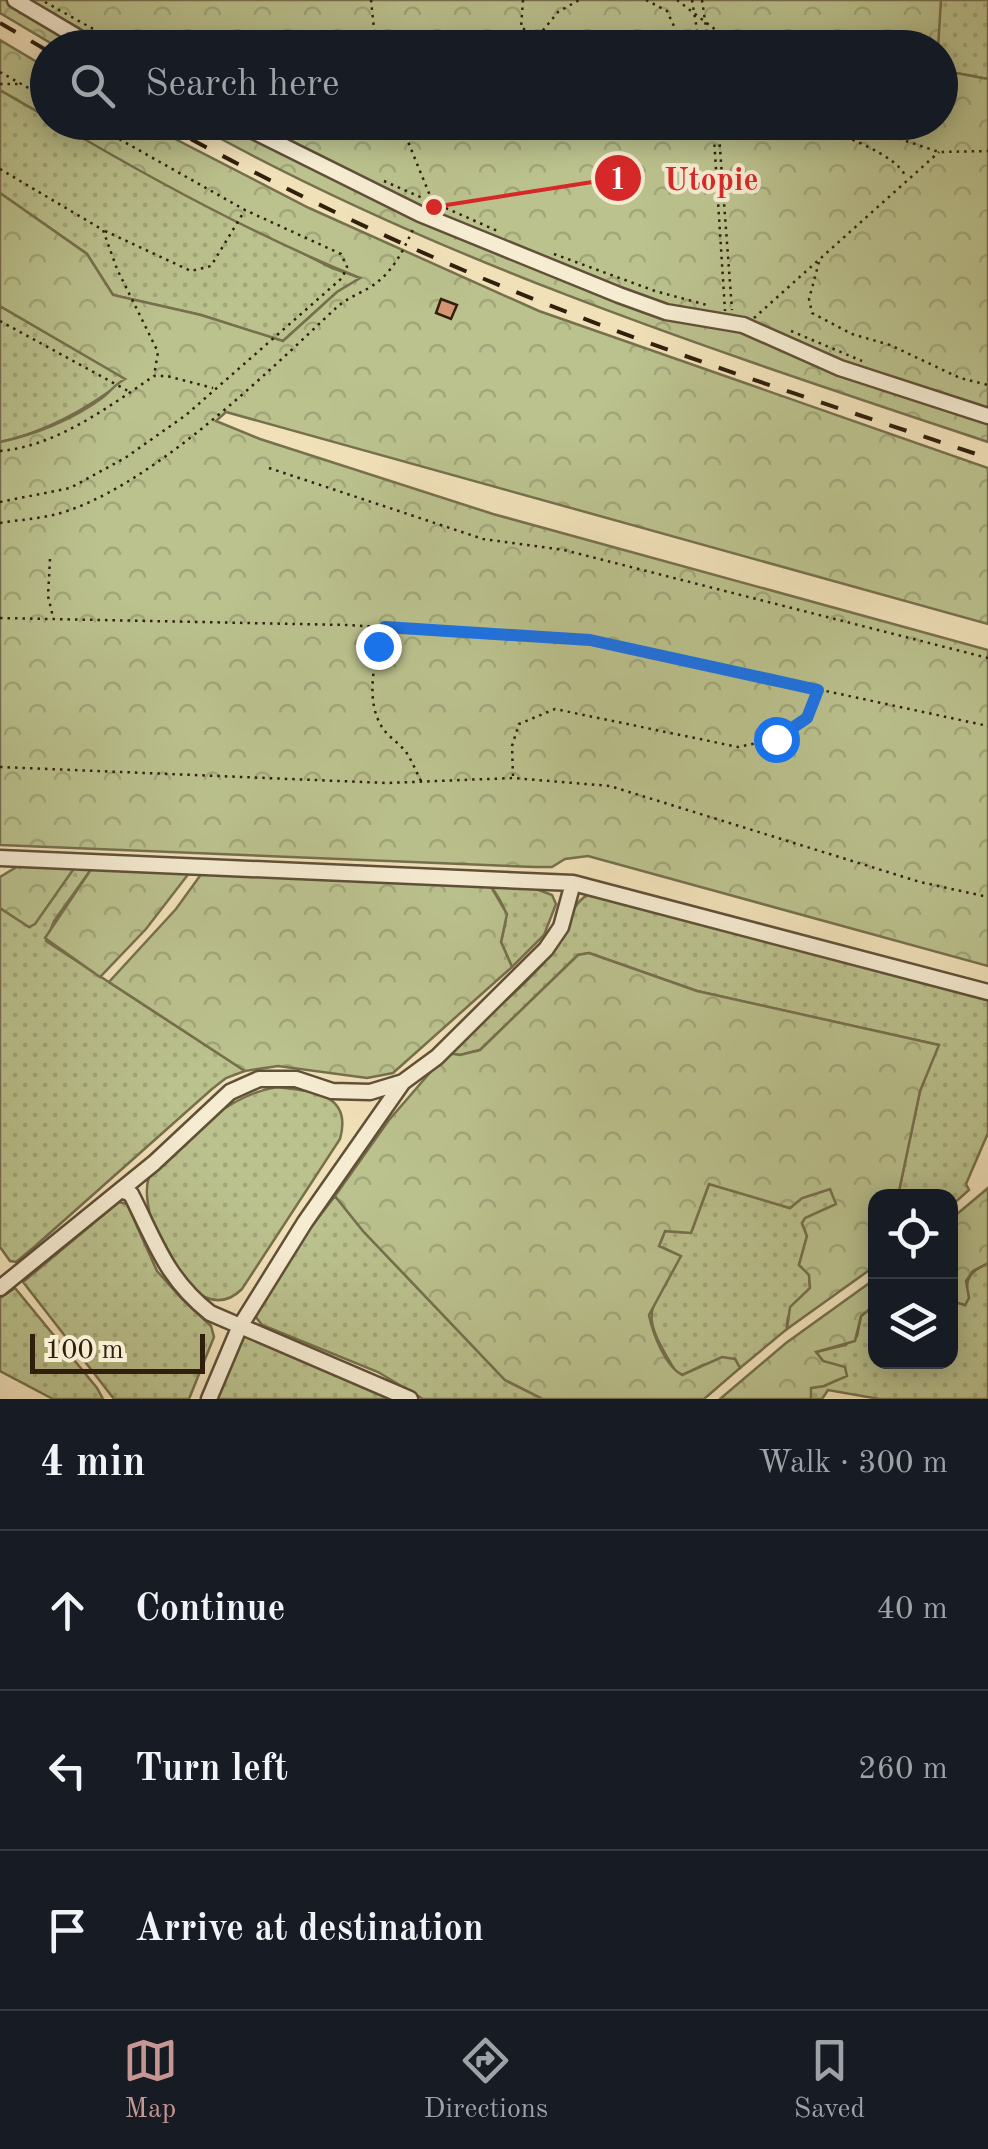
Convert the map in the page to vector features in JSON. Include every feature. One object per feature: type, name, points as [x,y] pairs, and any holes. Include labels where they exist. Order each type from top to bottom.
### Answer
[{"type":"street","points":[[15,0],[66,30]]},
{"type":"street","points":[[271,140],[420,214],[666,312],[728,317],[840,368],[988,416]]},
{"type":"street","points":[[0,858],[573,882],[988,992]]},
{"type":"street","points":[[209,1399],[239,1328],[305,1222],[404,1082],[436,1057],[546,950],[561,927],[573,882]]},
{"type":"street","points":[[0,1288],[120,1190],[230,1092],[260,1079],[296,1079],[332,1091],[370,1092],[404,1082]]},
{"type":"street","points":[[120,1190],[131,1194],[167,1269],[186,1294],[210,1314],[410,1399]]},
{"type":"path","points":[[42,0],[95,30]]},
{"type":"path","points":[[370,0],[374,30]]},
{"type":"path","points":[[523,0],[522,28],[528,30]]},
{"type":"path","points":[[543,30],[558,12],[580,0]]},
{"type":"path","points":[[646,0],[667,11],[676,30]]},
{"type":"path","points":[[677,0],[718,30]]},
{"type":"path","points":[[692,0],[697,30]]},
{"type":"path","points":[[702,0],[707,30]]},
{"type":"path","points":[[0,72],[30,89]]},
{"type":"path","points":[[0,84],[21,84]]},
{"type":"path","points":[[0,502],[70,488],[125,458],[216,389],[342,278],[347,267],[341,254],[245,210],[121,140]]},
{"type":"path","points":[[407,140],[432,199]]},
{"type":"path","points":[[716,140],[728,317]]},
{"type":"path","points":[[716,140],[728,317]]},
{"type":"path","points":[[850,140],[888,158],[904,171],[906,179]]},
{"type":"path","points":[[903,140],[939,152],[988,151]]},
{"type":"path","points":[[754,318],[939,152]]},
{"type":"path","points":[[0,169],[104,230],[191,271],[211,266],[245,210]]},
{"type":"path","points":[[0,523],[56,515],[158,462],[313,333],[341,303],[384,278],[400,256],[420,214]]},
{"type":"path","points":[[104,230],[117,269],[158,352],[154,376]]},
{"type":"path","points":[[819,259],[808,299],[812,313],[852,334],[890,344],[960,378],[988,384]]},
{"type":"path","points":[[0,320],[130,392]]},
{"type":"path","points":[[0,452],[44,440],[86,421],[154,376],[216,389]]},
{"type":"path","points":[[270,468],[482,539],[564,550],[988,658]]},
{"type":"path","points":[[50,559],[48,596],[54,620]]},
{"type":"path","points":[[0,618],[385,627],[590,640],[988,726]]},
{"type":"path","points":[[385,627],[378,646],[374,708],[382,728],[406,752],[422,782]]},
{"type":"path","points":[[513,778],[512,746],[519,724],[555,709],[738,747],[776,739],[807,718],[818,690]]},
{"type":"path","points":[[0,767],[387,784],[513,778],[610,786],[920,882],[988,897]]},
{"type":"green space","points":[[0,0],[941,0],[939,30],[30,31],[0,13]]},
{"type":"green space","points":[[941,0],[988,0],[988,79],[958,73],[958,30],[938,30]]},
{"type":"green space","points":[[0,40],[30,58],[30,107],[0,90]]},
{"type":"green space","points":[[958,73],[988,79],[988,442],[582,301],[384,219],[224,140],[958,140]]},
{"type":"green space","points":[[0,90],[30,107],[30,140],[88,140],[332,268],[361,278],[337,292],[283,341],[201,315],[113,295],[87,254],[0,193]]},
{"type":"green space","points":[[87,140],[177,140],[309,208],[539,311],[988,468],[988,624],[226,412],[216,421],[260,439],[493,514],[988,650],[988,966],[588,856],[565,859],[552,867],[535,867],[0,845],[0,442],[66,419],[91,406],[125,379],[0,306],[0,193],[87,254],[113,295],[201,315],[283,341],[337,292],[360,278],[282,244]]},
{"type":"green space","points":[[0,306],[126,379],[66,418],[0,442]]},
{"type":"green space","points":[[20,865],[75,867],[29,927],[0,908],[0,877]]},
{"type":"green space","points":[[75,867],[92,868],[54,921],[46,941],[245,1071],[212,1089],[16,1262],[10,1261],[0,1247],[0,908],[30,927]]},
{"type":"green space","points":[[92,868],[190,872],[146,929],[100,977],[45,938]]},
{"type":"green space","points":[[202,873],[490,885],[507,914],[501,942],[512,967],[393,1073],[367,1078],[278,1066],[245,1071],[109,982],[176,909]]},
{"type":"green space","points":[[490,885],[531,887],[552,895],[556,904],[544,935],[512,967],[501,942],[505,912]]},
{"type":"green space","points":[[599,895],[988,998],[988,1133],[966,1184],[969,1190],[958,1200],[958,1189],[899,1189],[920,1091],[938,1045],[697,991],[589,953],[578,955],[480,1050],[460,1055],[447,1053],[545,961],[582,899]]},
{"type":"green space","points":[[589,953],[697,991],[939,1045],[920,1091],[899,1189],[868,1189],[868,1271],[787,1329],[790,1307],[810,1288],[809,1275],[799,1265],[807,1236],[802,1223],[836,1204],[830,1189],[802,1198],[790,1208],[709,1184],[691,1233],[665,1231],[659,1246],[681,1256],[649,1315],[665,1357],[682,1375],[722,1357],[735,1359],[740,1368],[704,1399],[543,1399],[505,1380],[363,1231],[335,1196],[389,1120],[447,1053],[460,1055],[480,1050],[578,955]]},
{"type":"green space","points":[[277,1087],[315,1093],[335,1103],[342,1124],[340,1139],[242,1289],[224,1300],[205,1297],[172,1266],[160,1242],[147,1195],[149,1177],[223,1110]]},
{"type":"green space","points":[[709,1184],[790,1208],[802,1198],[830,1189],[837,1204],[802,1223],[807,1236],[799,1265],[809,1274],[810,1288],[791,1311],[787,1329],[740,1368],[735,1359],[703,1365],[683,1375],[676,1372],[652,1324],[654,1303],[680,1256],[659,1246],[665,1231],[691,1233]]},
{"type":"green space","points":[[988,1188],[988,1263],[973,1271],[966,1281],[969,1298],[965,1305],[958,1303],[958,1213]]},
{"type":"green space","points":[[335,1196],[363,1231],[505,1380],[543,1399],[423,1399],[378,1372],[262,1325],[252,1312],[262,1291]]},
{"type":"green space","points":[[119,1202],[127,1204],[157,1271],[211,1326],[214,1337],[189,1399],[114,1399],[23,1282]]},
{"type":"green space","points":[[988,1263],[988,1399],[879,1399],[828,1390],[822,1399],[811,1399],[810,1388],[824,1386],[823,1361],[816,1352],[845,1345],[857,1336],[861,1316],[868,1310],[868,1369],[958,1369],[958,1303],[979,1268]]},
{"type":"green space","points":[[868,1284],[868,1310],[861,1316],[855,1341],[816,1352],[823,1361],[845,1367],[847,1376],[811,1388],[811,1399],[720,1399],[786,1343]]},
{"type":"green space","points":[[15,1288],[103,1399],[53,1399],[0,1371],[0,1298]]},
{"type":"green space","points":[[247,1335],[398,1399],[205,1399],[233,1340]]},
{"type":"building","points":[[441,299],[457,305],[451,319],[436,313]]},
{"type":"railway","points":[[0,23],[30,40]]},
{"type":"railway","points":[[193,140],[362,225],[519,293],[675,352],[988,458]]},
{"type":"place","name":"Utopie","points":[[434,207]]},
{"type":"route","points":[[378,646],[385,627],[590,640],[818,690],[807,718],[776,739]]}]
